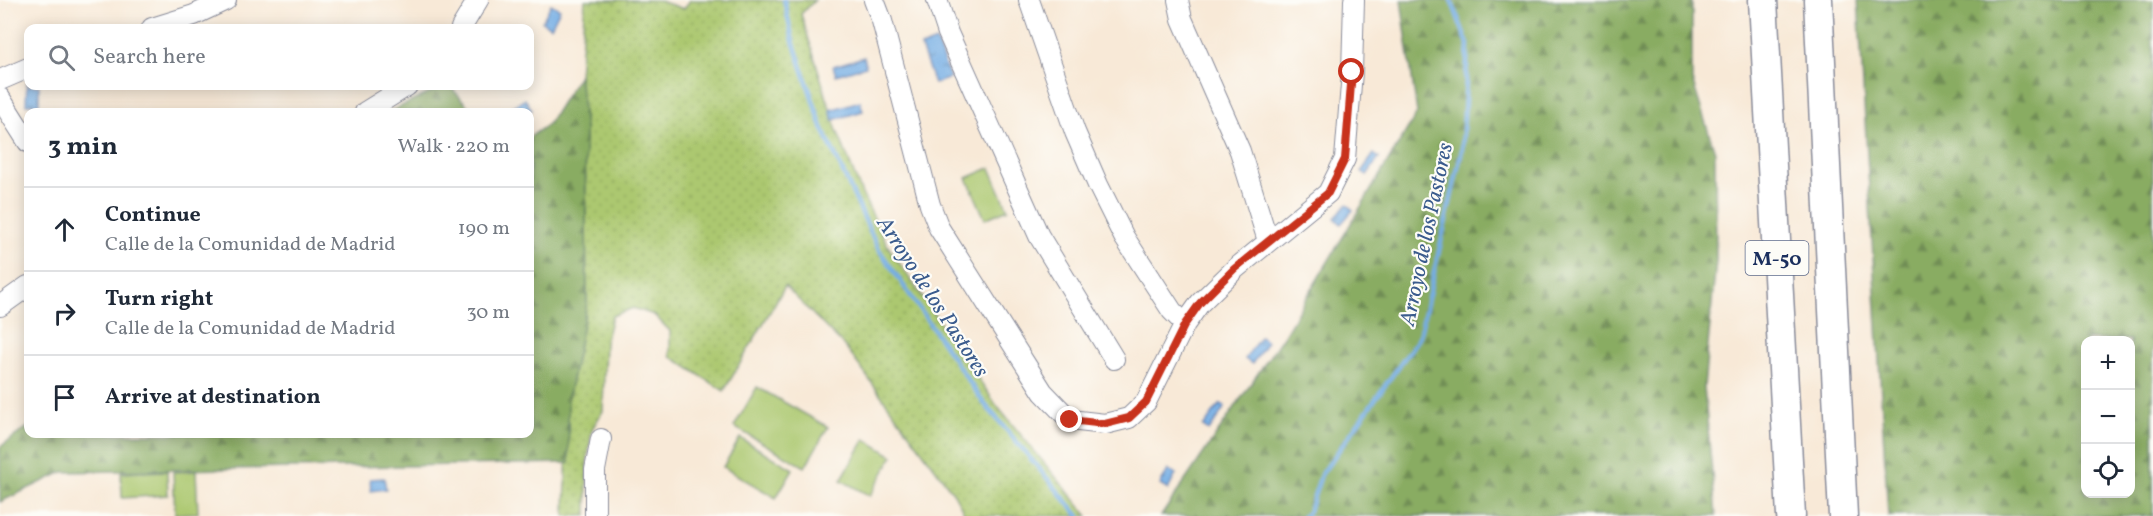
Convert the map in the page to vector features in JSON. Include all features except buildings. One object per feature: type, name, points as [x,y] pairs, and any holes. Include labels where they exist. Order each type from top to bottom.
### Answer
[{"type":"highway","name":"M-50","points":[[1763,0],[1791,516]]},
{"type":"highway","name":"M-50","points":[[1818,0],[1843,516]]},
{"type":"street","points":[[165,24],[194,15],[226,0]]},
{"type":"street","points":[[463,24],[478,0]]},
{"type":"street","points":[[874,0],[885,32],[930,205],[939,228],[1043,392],[1070,420],[1105,424],[1129,418],[1146,402],[1185,324],[1200,303],[1234,269],[1328,193],[1345,159],[1352,72],[1354,0]]},
{"type":"street","points":[[937,0],[948,33],[1039,236],[1114,358]]},
{"type":"street","points":[[1029,0],[1075,132],[1098,185],[1124,237],[1172,311],[1185,324]]},
{"type":"street","points":[[1178,0],[1182,19],[1240,151],[1268,241]]},
{"type":"street","points":[[0,80],[24,70]]},
{"type":"street","points":[[371,108],[401,90]]},
{"type":"street","points":[[0,98],[24,136]]},
{"type":"street","points":[[0,306],[24,289]]},
{"type":"street","points":[[595,516],[595,470],[601,439]]},
{"type":"green space","points":[[585,0],[657,0],[684,9],[690,0],[815,0],[801,14],[836,128],[862,194],[889,248],[997,406],[1088,516],[966,516],[954,494],[846,348],[785,286],[724,391],[670,356],[670,331],[654,315],[633,308],[612,316],[605,343],[603,411],[592,429],[587,464],[587,516],[565,516],[568,400],[587,303],[585,129],[579,75]]},
{"type":"green space","points":[[1401,0],[1692,0],[1692,80],[1715,152],[1716,261],[1704,387],[1716,516],[1161,516],[1284,335],[1417,113]]},
{"type":"green space","points":[[1858,0],[2153,0],[2153,516],[1888,516]]},
{"type":"green space","points":[[579,75],[585,129],[587,303],[568,400],[569,463],[63,472],[0,502],[0,447],[24,430],[24,438],[534,438],[534,134],[548,124]]},
{"type":"green space","points":[[436,90],[454,90],[469,108],[398,108]]},
{"type":"green space","points":[[990,168],[1008,209],[985,219],[967,178]]},
{"type":"green space","points":[[757,387],[828,427],[805,467],[734,427]]},
{"type":"green space","points":[[740,438],[793,469],[776,498],[723,467]]},
{"type":"green space","points":[[865,439],[893,456],[870,496],[841,480]]},
{"type":"green space","points":[[167,471],[168,495],[122,498],[121,473]]},
{"type":"green space","points":[[196,471],[198,513],[175,514],[173,472]]},
{"type":"water","points":[[551,4],[560,9],[551,27],[542,22]]},
{"type":"water","points":[[936,41],[950,78],[934,84],[921,47]]},
{"type":"water","points":[[864,57],[866,66],[836,75],[833,66]]},
{"type":"water","points":[[27,90],[39,90],[39,104],[26,104]]},
{"type":"water","points":[[525,99],[531,108],[511,108]]},
{"type":"water","points":[[860,101],[863,111],[833,120],[830,110]]},
{"type":"water","points":[[1374,154],[1379,158],[1367,175],[1361,172]]},
{"type":"water","points":[[1347,204],[1353,210],[1341,224],[1335,218]]},
{"type":"water","points":[[1260,337],[1267,342],[1252,364],[1245,359]]},
{"type":"water","points":[[1220,404],[1225,407],[1209,431],[1203,427]]},
{"type":"water","points":[[1168,470],[1176,474],[1168,490],[1160,485]]},
{"type":"water","points":[[384,478],[386,489],[371,491],[370,479]]},
{"type":"waterway","name":"Arroyo de los Pastores","points":[[784,0],[793,41],[822,127],[878,248],[983,402],[1079,516]]},
{"type":"waterway","name":"Arroyo de los Pastores","points":[[1304,516],[1309,511],[1321,475],[1419,338],[1462,150],[1468,44],[1451,0]]},
{"type":"route","points":[[1070,420],[1105,424],[1129,418],[1146,402],[1185,324],[1200,303],[1234,269],[1328,193],[1345,159],[1352,72]]}]
